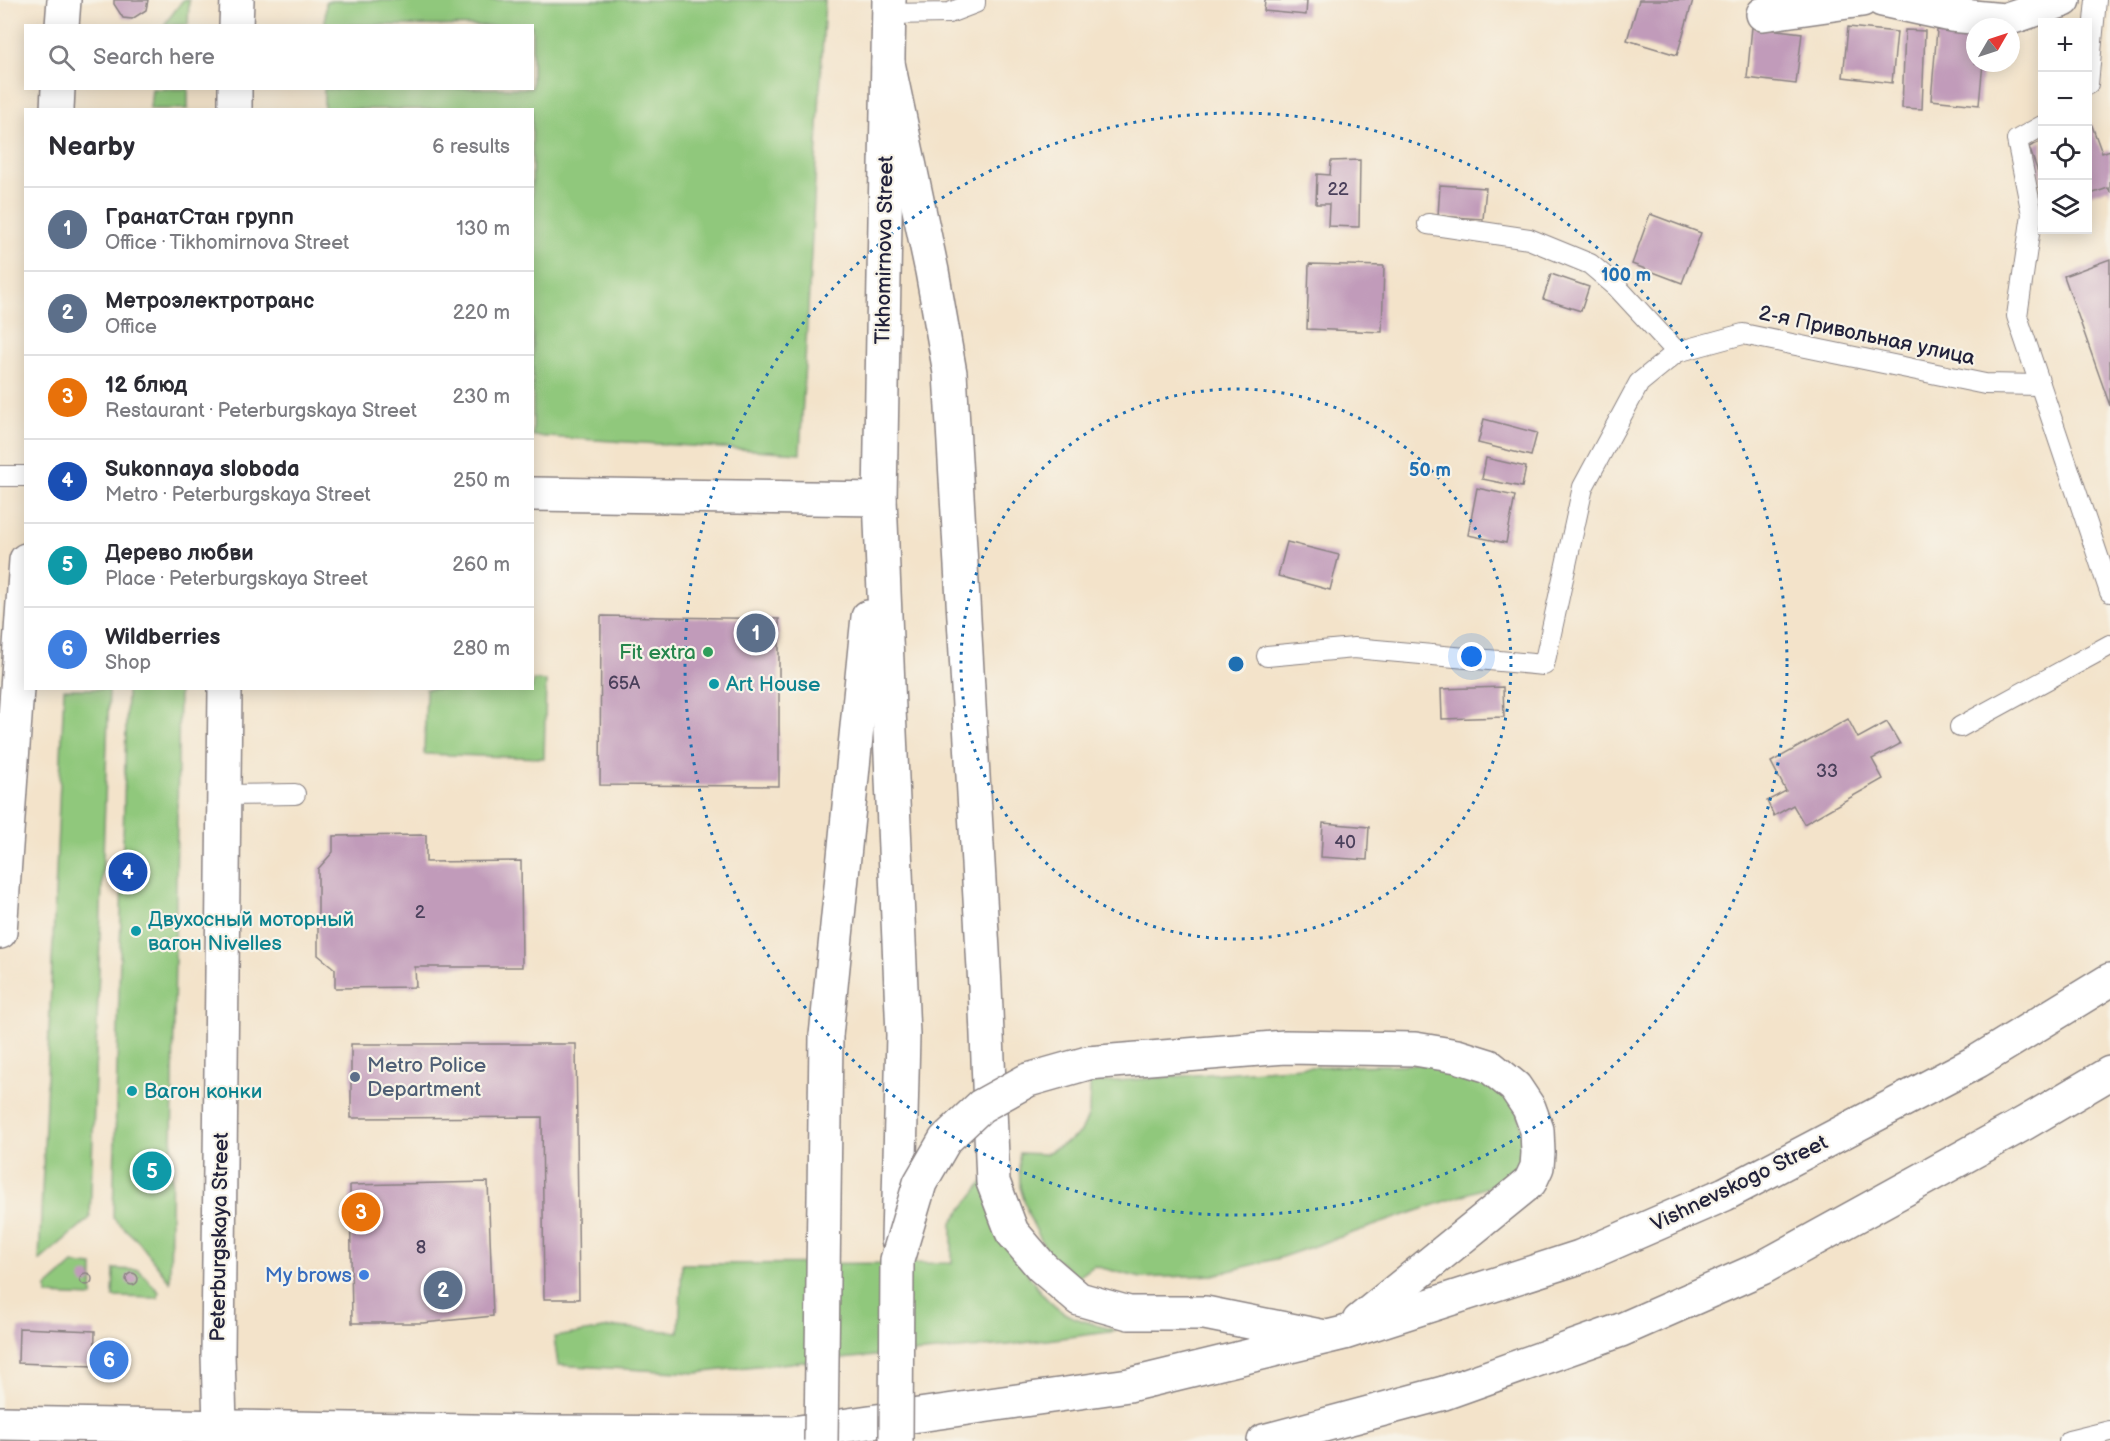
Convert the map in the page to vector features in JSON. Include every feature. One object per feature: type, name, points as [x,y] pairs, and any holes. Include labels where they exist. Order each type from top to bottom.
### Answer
[{"type":"main road","points":[[62,24],[64,0]]},
{"type":"main road","points":[[236,24],[237,0]]},
{"type":"main road","points":[[1763,14],[1862,0]]},
{"type":"main road","points":[[1882,0],[1951,15],[2004,20],[2064,0]]},
{"type":"main road","name":"Tikhomirnova Street","points":[[880,499],[889,7]]},
{"type":"main road","points":[[888,63],[932,272],[950,373],[985,987],[993,1182],[1012,1232],[1042,1267],[1079,1299],[1129,1313],[1205,1313],[1334,1335],[1530,1182],[1538,1167],[1537,1130],[1529,1108],[1515,1087],[1488,1066],[1457,1056],[1415,1049],[1286,1047],[1088,1063],[1028,1080],[981,1106],[945,1140],[920,1183],[897,1260]]},
{"type":"main road","points":[[57,108],[58,90]]},
{"type":"main road","points":[[235,108],[236,90]]},
{"type":"main road","points":[[534,494],[880,499]]},
{"type":"main road","points":[[880,499],[903,1035],[897,1260],[896,1441]]},
{"type":"main road","points":[[820,1441],[826,1036],[880,499]]},
{"type":"main road","points":[[0,932],[24,589]]},
{"type":"main road","name":"Peterburgskaya Street","points":[[220,1426],[218,1354],[225,690]]},
{"type":"main road","name":"Vishnevskogo Street","points":[[0,1423],[535,1432],[792,1433],[1129,1385],[1334,1335],[1580,1257],[1725,1194],[1978,1061],[2110,980]]},
{"type":"main road","points":[[1264,1441],[1444,1393],[1621,1330],[1762,1269],[2025,1123],[2110,1073]]},
{"type":"lane","points":[[889,7],[949,13],[975,3],[975,0]]},
{"type":"lane","points":[[2089,72],[2096,0]]},
{"type":"lane","points":[[2038,129],[2017,140],[2032,214],[2017,315],[2110,592]]},
{"type":"lane","points":[[1428,224],[1529,239],[1590,264],[1616,286],[1677,352]]},
{"type":"lane","name":"2-я Привольная улица","points":[[1267,656],[1354,648],[1544,665],[1583,487],[1639,383],[1677,352],[1743,334],[1985,384],[2040,385]]},
{"type":"lane","points":[[0,476],[24,476]]},
{"type":"lane","points":[[1960,727],[2110,645]]},
{"type":"lane","points":[[223,795],[295,794]]},
{"type":"lane","points":[[2069,1441],[2110,1431]]},
{"type":"green space","points":[[183,0],[189,0],[188,24],[165,24]]},
{"type":"green space","points":[[825,0],[800,453],[534,436],[534,108],[324,108],[324,90],[534,90],[534,24],[325,24],[326,1]]},
{"type":"green space","points":[[152,90],[188,90],[188,108],[150,108]]},
{"type":"green space","points":[[534,680],[546,681],[544,758],[424,754],[426,690],[534,690]]},
{"type":"green space","points":[[64,690],[109,690],[90,1218],[39,1261]]},
{"type":"green space","points":[[127,690],[179,690],[170,1282],[139,1242],[113,1218]]},
{"type":"green space","points":[[1427,1064],[1475,1070],[1518,1108],[1525,1154],[1511,1179],[1279,1258],[1213,1275],[1141,1278],[1094,1266],[1078,1277],[1047,1252],[1029,1216],[1020,1187],[1019,1153],[1045,1154],[1081,1132],[1089,1114],[1090,1083],[1302,1067]]},
{"type":"green space","points":[[986,1178],[1017,1254],[1039,1290],[1053,1305],[1068,1315],[1117,1331],[1007,1345],[696,1373],[558,1365],[554,1337],[616,1327],[679,1332],[682,1264],[952,1263],[952,1222]]},
{"type":"green space","points":[[73,1264],[93,1266],[92,1297],[47,1295],[47,1287]]},
{"type":"green space","points":[[114,1269],[139,1270],[159,1292],[158,1298],[113,1297]]},
{"type":"building","points":[[114,0],[148,0],[146,10],[132,19],[123,18]]},
{"type":"building","points":[[1265,0],[1307,0],[1306,15],[1264,11]]},
{"type":"building","points":[[1639,0],[1693,0],[1677,55],[1627,40]]},
{"type":"building","points":[[1752,27],[1802,33],[1796,84],[1747,78]]},
{"type":"building","points":[[1848,27],[1897,32],[1892,83],[1843,77]]},
{"type":"building","points":[[1905,30],[1925,31],[1922,109],[1902,108]]},
{"type":"building","points":[[1937,30],[1966,33],[1966,72],[1982,72],[1979,105],[1931,100]]},
{"type":"building","points":[[2092,126],[2102,153],[2110,150],[2110,193],[2108,188],[2092,194]]},
{"type":"building","points":[[2038,143],[2038,172],[2029,147]]},
{"type":"building","points":[[1360,160],[1359,227],[1328,226],[1329,204],[1316,204],[1317,174],[1330,175],[1331,161]]},
{"type":"building","points":[[1440,185],[1486,188],[1483,219],[1438,216]]},
{"type":"building","points":[[1650,214],[1701,233],[1682,283],[1632,264]]},
{"type":"building","points":[[2110,259],[2110,406],[2064,276]]},
{"type":"building","points":[[1309,264],[1384,266],[1382,332],[1307,329]]},
{"type":"building","points":[[1551,274],[1589,287],[1581,311],[1543,299]]},
{"type":"building","points":[[1484,419],[1537,433],[1531,456],[1478,443]]},
{"type":"building","points":[[1486,458],[1526,467],[1522,487],[1482,479]]},
{"type":"building","points":[[1477,488],[1515,496],[1506,543],[1468,535]]},
{"type":"building","points":[[1287,542],[1339,555],[1330,590],[1278,576]]},
{"type":"building","points":[[601,616],[779,619],[779,786],[600,785]]},
{"type":"building","points":[[1503,687],[1504,717],[1442,719],[1441,689]]},
{"type":"building","points":[[1848,719],[1858,738],[1887,722],[1900,744],[1872,759],[1883,779],[1804,824],[1793,805],[1774,816],[1767,801],[1786,791],[1771,762]]},
{"type":"building","points":[[1323,823],[1369,827],[1367,860],[1321,857]]},
{"type":"building","points":[[426,835],[426,862],[521,861],[522,967],[415,967],[416,987],[335,988],[335,969],[318,955],[318,869],[333,852],[333,836]]},
{"type":"building","points":[[351,1044],[576,1044],[579,1299],[544,1299],[542,1117],[351,1118]]},
{"type":"building","points":[[488,1182],[493,1316],[423,1323],[352,1323],[350,1185]]},
{"type":"building","points":[[86,1273],[92,1279],[86,1285],[80,1279]]},
{"type":"building","points":[[132,1273],[138,1279],[132,1285],[126,1279]]},
{"type":"building","points":[[19,1328],[95,1331],[94,1366],[18,1363]]},
{"type":"place","name":"ГранатСтан групп","points":[[756,633]]},
{"type":"place","name":"Fit extra","points":[[708,652]]},
{"type":"place","name":"Art House","points":[[714,684]]},
{"type":"place","name":"Sukonnaya sloboda","points":[[128,872]]},
{"type":"place","name":"Двухосный моторный вагон Nivelles","points":[[136,931]]},
{"type":"place","name":"Metro Police Department","points":[[355,1077]]},
{"type":"place","name":"Вагон конки","points":[[132,1091]]},
{"type":"place","name":"Дерево любви","points":[[152,1171]]},
{"type":"place","name":"12 блюд","points":[[361,1212]]},
{"type":"place","name":"My brows","points":[[364,1275]]},
{"type":"place","name":"Метроэлектротранс","points":[[443,1290]]},
{"type":"place","name":"Wildberries","points":[[109,1360]]}]
